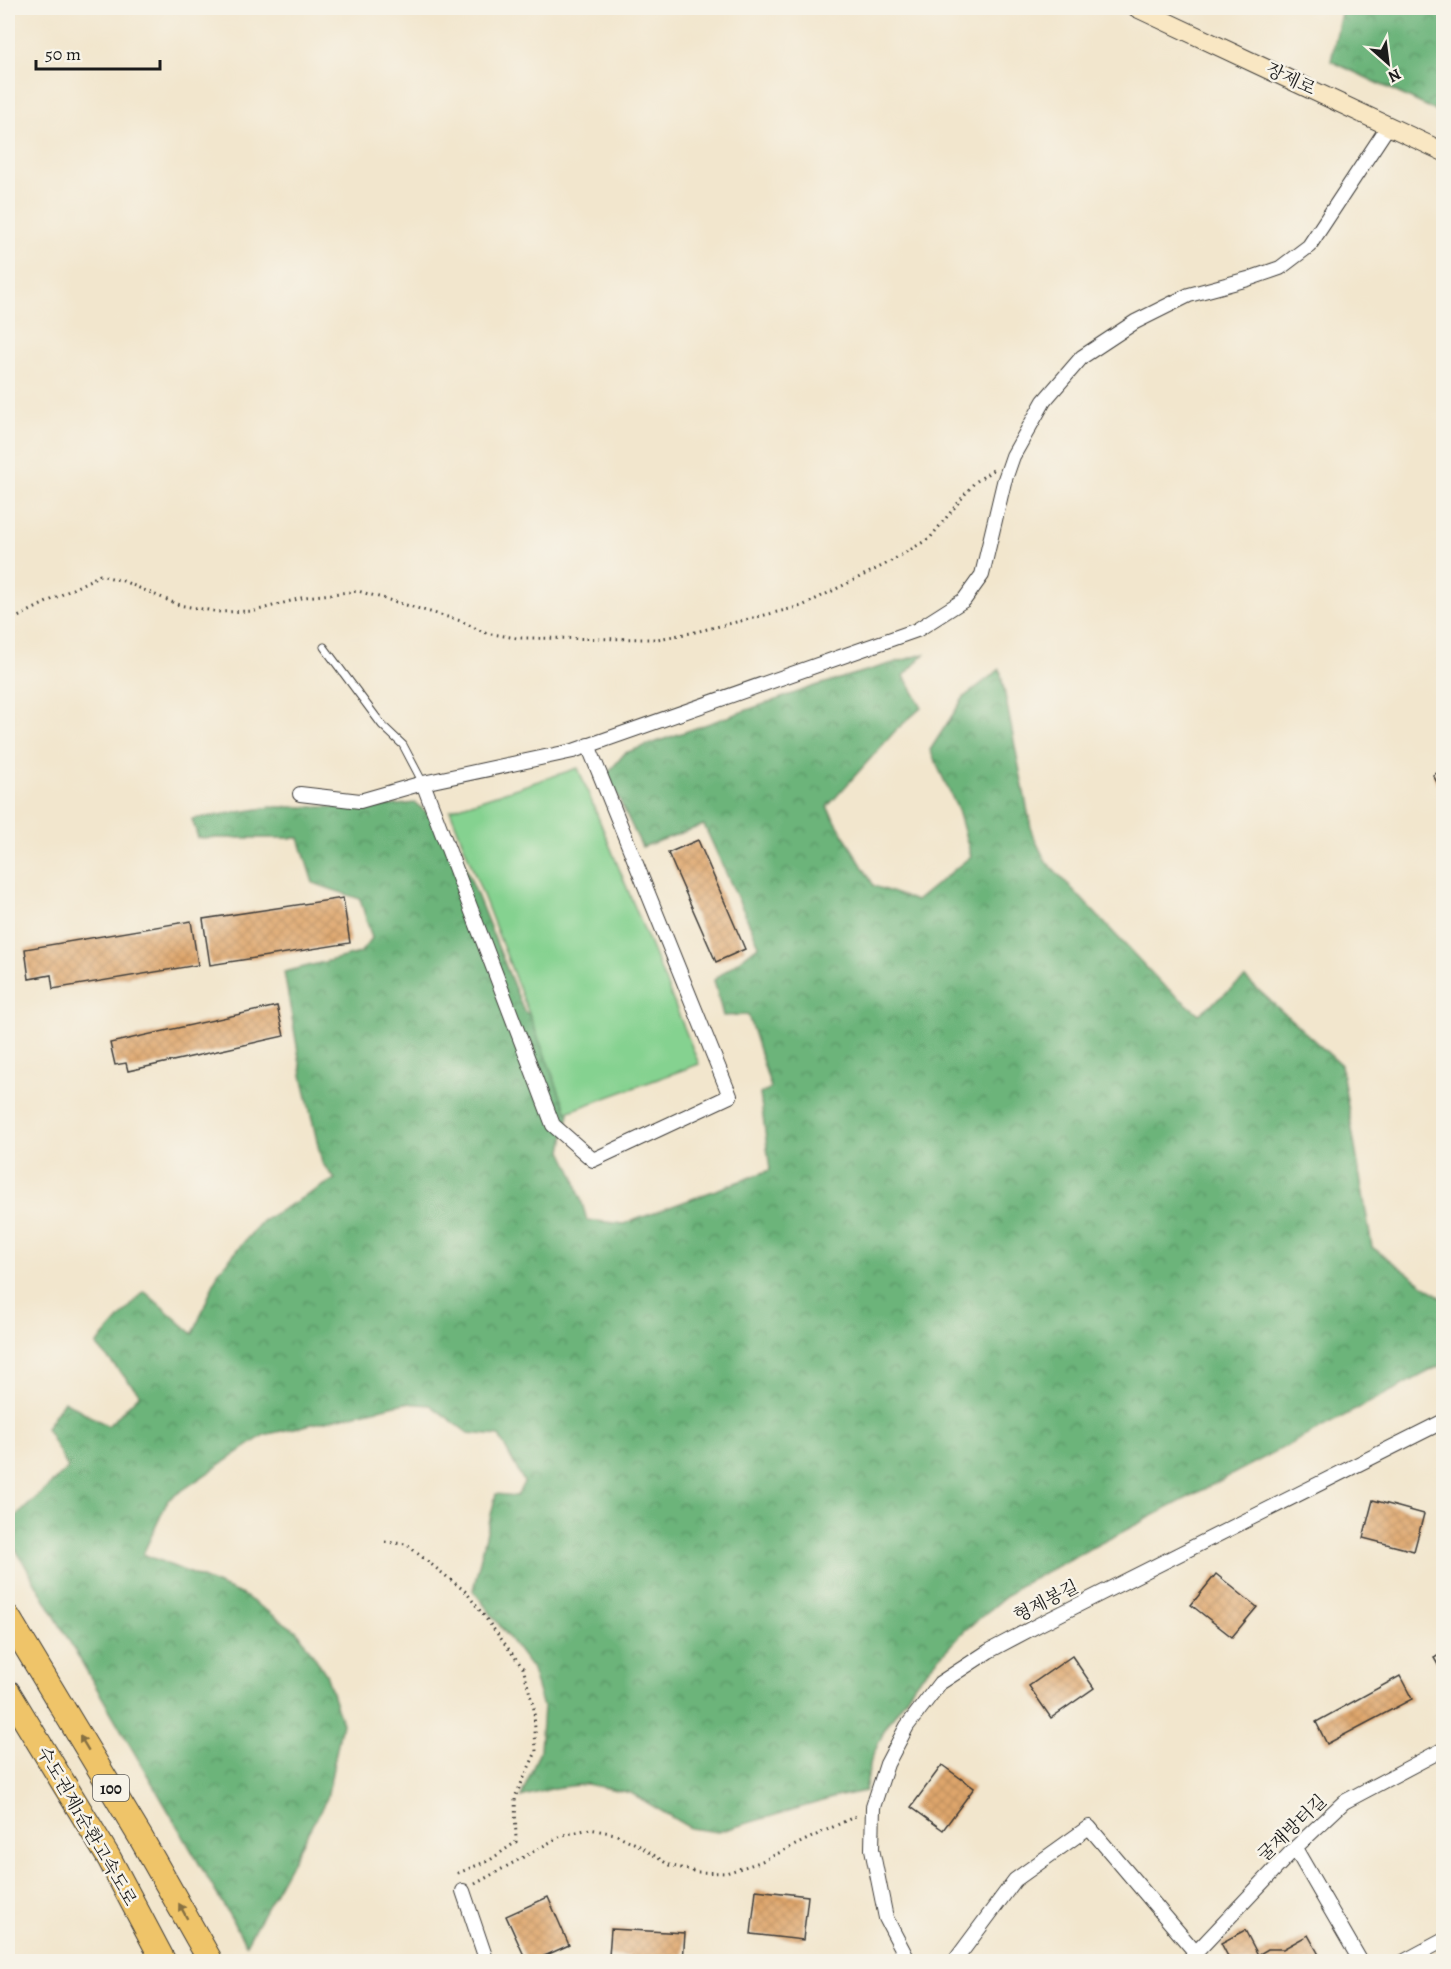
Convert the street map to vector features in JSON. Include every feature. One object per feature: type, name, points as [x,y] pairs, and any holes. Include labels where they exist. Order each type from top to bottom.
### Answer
[{"type":"highway","name":"100","points":[[8,1617],[141,1838],[211,1962]]},
{"type":"highway","name":"수도권제1순환고속도로","points":[[8,1692],[109,1858],[164,1962]]},
{"type":"main road","name":"장제로","points":[[1137,8],[1443,152]]},
{"type":"street","points":[[300,794],[360,801],[423,783],[573,751],[917,630],[964,600],[982,575],[1004,483],[1013,456],[1044,401],[1082,357],[1135,322],[1189,295],[1280,268],[1309,246],[1389,125]]},
{"type":"street","points":[[423,783],[553,1125],[593,1160],[730,1096],[588,745]]},
{"type":"street","name":"형제봉길","points":[[909,1962],[886,1917],[872,1849],[873,1807],[887,1764],[907,1726],[940,1683],[989,1650],[1443,1421]]},
{"type":"street","name":"굴재방터길","points":[[1192,1957],[1295,1848],[1344,1802],[1443,1749]]},
{"type":"street","points":[[954,1962],[1015,1880],[1089,1827],[1192,1957]]},
{"type":"street","points":[[1295,1848],[1361,1962]]},
{"type":"street","points":[[463,1891],[487,1962]]},
{"type":"street","points":[[1404,1962],[1443,1940]]},
{"type":"lane","points":[[324,647],[382,725],[403,745],[423,783]]},
{"type":"path","points":[[8,622],[100,575],[123,581],[179,605],[220,612],[255,611],[305,597],[358,591],[461,621],[485,633],[517,638],[657,639],[692,633],[802,606],[886,564],[930,538],[974,483],[1013,456]]},
{"type":"path","points":[[385,1542],[406,1544],[466,1592],[523,1668],[534,1709],[536,1752],[515,1797],[516,1842],[490,1860],[458,1873],[463,1891],[563,1835],[590,1829],[615,1834],[638,1845],[669,1865],[697,1872],[726,1873],[760,1862],[873,1807]]},
{"type":"green space","points":[[1342,8],[1443,8],[1443,114],[1331,61]]},
{"type":"green space","points":[[924,654],[904,676],[922,707],[896,730],[827,807],[874,886],[916,901],[971,856],[958,810],[930,750],[964,697],[1000,669],[1032,833],[1045,860],[1162,984],[1199,1014],[1245,978],[1341,1065],[1372,1247],[1443,1299],[1443,1364],[1019,1586],[964,1631],[917,1681],[885,1729],[871,1760],[865,1791],[836,1797],[718,1832],[690,1828],[631,1793],[587,1784],[555,1788],[521,1797],[540,1750],[543,1707],[531,1667],[473,1590],[496,1494],[517,1496],[524,1482],[499,1436],[468,1433],[430,1405],[405,1403],[264,1435],[168,1500],[143,1554],[243,1595],[298,1632],[326,1674],[342,1723],[327,1798],[246,1944],[8,1536],[8,1524],[68,1468],[46,1428],[64,1401],[108,1426],[140,1394],[96,1345],[144,1291],[193,1334],[219,1271],[262,1221],[335,1179],[322,1163],[303,1080],[284,972],[360,953],[372,938],[360,899],[313,883],[299,838],[198,838],[192,819],[272,807],[378,807],[415,803],[452,833],[524,1011],[551,1032],[574,1086],[562,1151],[574,1176],[587,1220],[624,1224],[770,1170],[760,1094],[771,1088],[748,1015],[723,1016],[714,980],[759,945],[704,825],[642,847],[607,774],[625,753],[815,686]]},
{"type":"green space","points":[[578,768],[699,1064],[567,1112],[450,810]]},
{"type":"building","points":[[1444,769],[1444,795],[1433,775]]},
{"type":"building","points":[[698,840],[745,949],[716,962],[668,853]]},
{"type":"building","points":[[343,898],[350,943],[210,965],[203,919]]},
{"type":"building","points":[[191,921],[198,965],[53,989],[51,975],[29,979],[25,949]]},
{"type":"building","points":[[277,1006],[284,1036],[128,1071],[126,1063],[115,1065],[110,1043]]},
{"type":"building","points":[[1373,1500],[1424,1514],[1414,1551],[1363,1538]]},
{"type":"building","points":[[1216,1574],[1257,1607],[1232,1637],[1191,1605]]},
{"type":"building","points":[[1444,1652],[1444,1675],[1434,1658]]},
{"type":"building","points":[[1072,1656],[1094,1688],[1051,1718],[1029,1686]]},
{"type":"building","points":[[1400,1676],[1412,1699],[1327,1744],[1316,1722]]},
{"type":"building","points":[[942,1765],[974,1788],[943,1830],[911,1807]]},
{"type":"building","points":[[756,1890],[808,1896],[803,1940],[751,1934]]},
{"type":"building","points":[[548,1897],[569,1945],[527,1962],[506,1916]]},
{"type":"building","points":[[611,1929],[685,1933],[683,1961],[609,1956]]},
{"type":"building","points":[[1245,1930],[1258,1955],[1268,1949],[1283,1949],[1308,1935],[1323,1962],[1231,1962],[1221,1943]]}]
